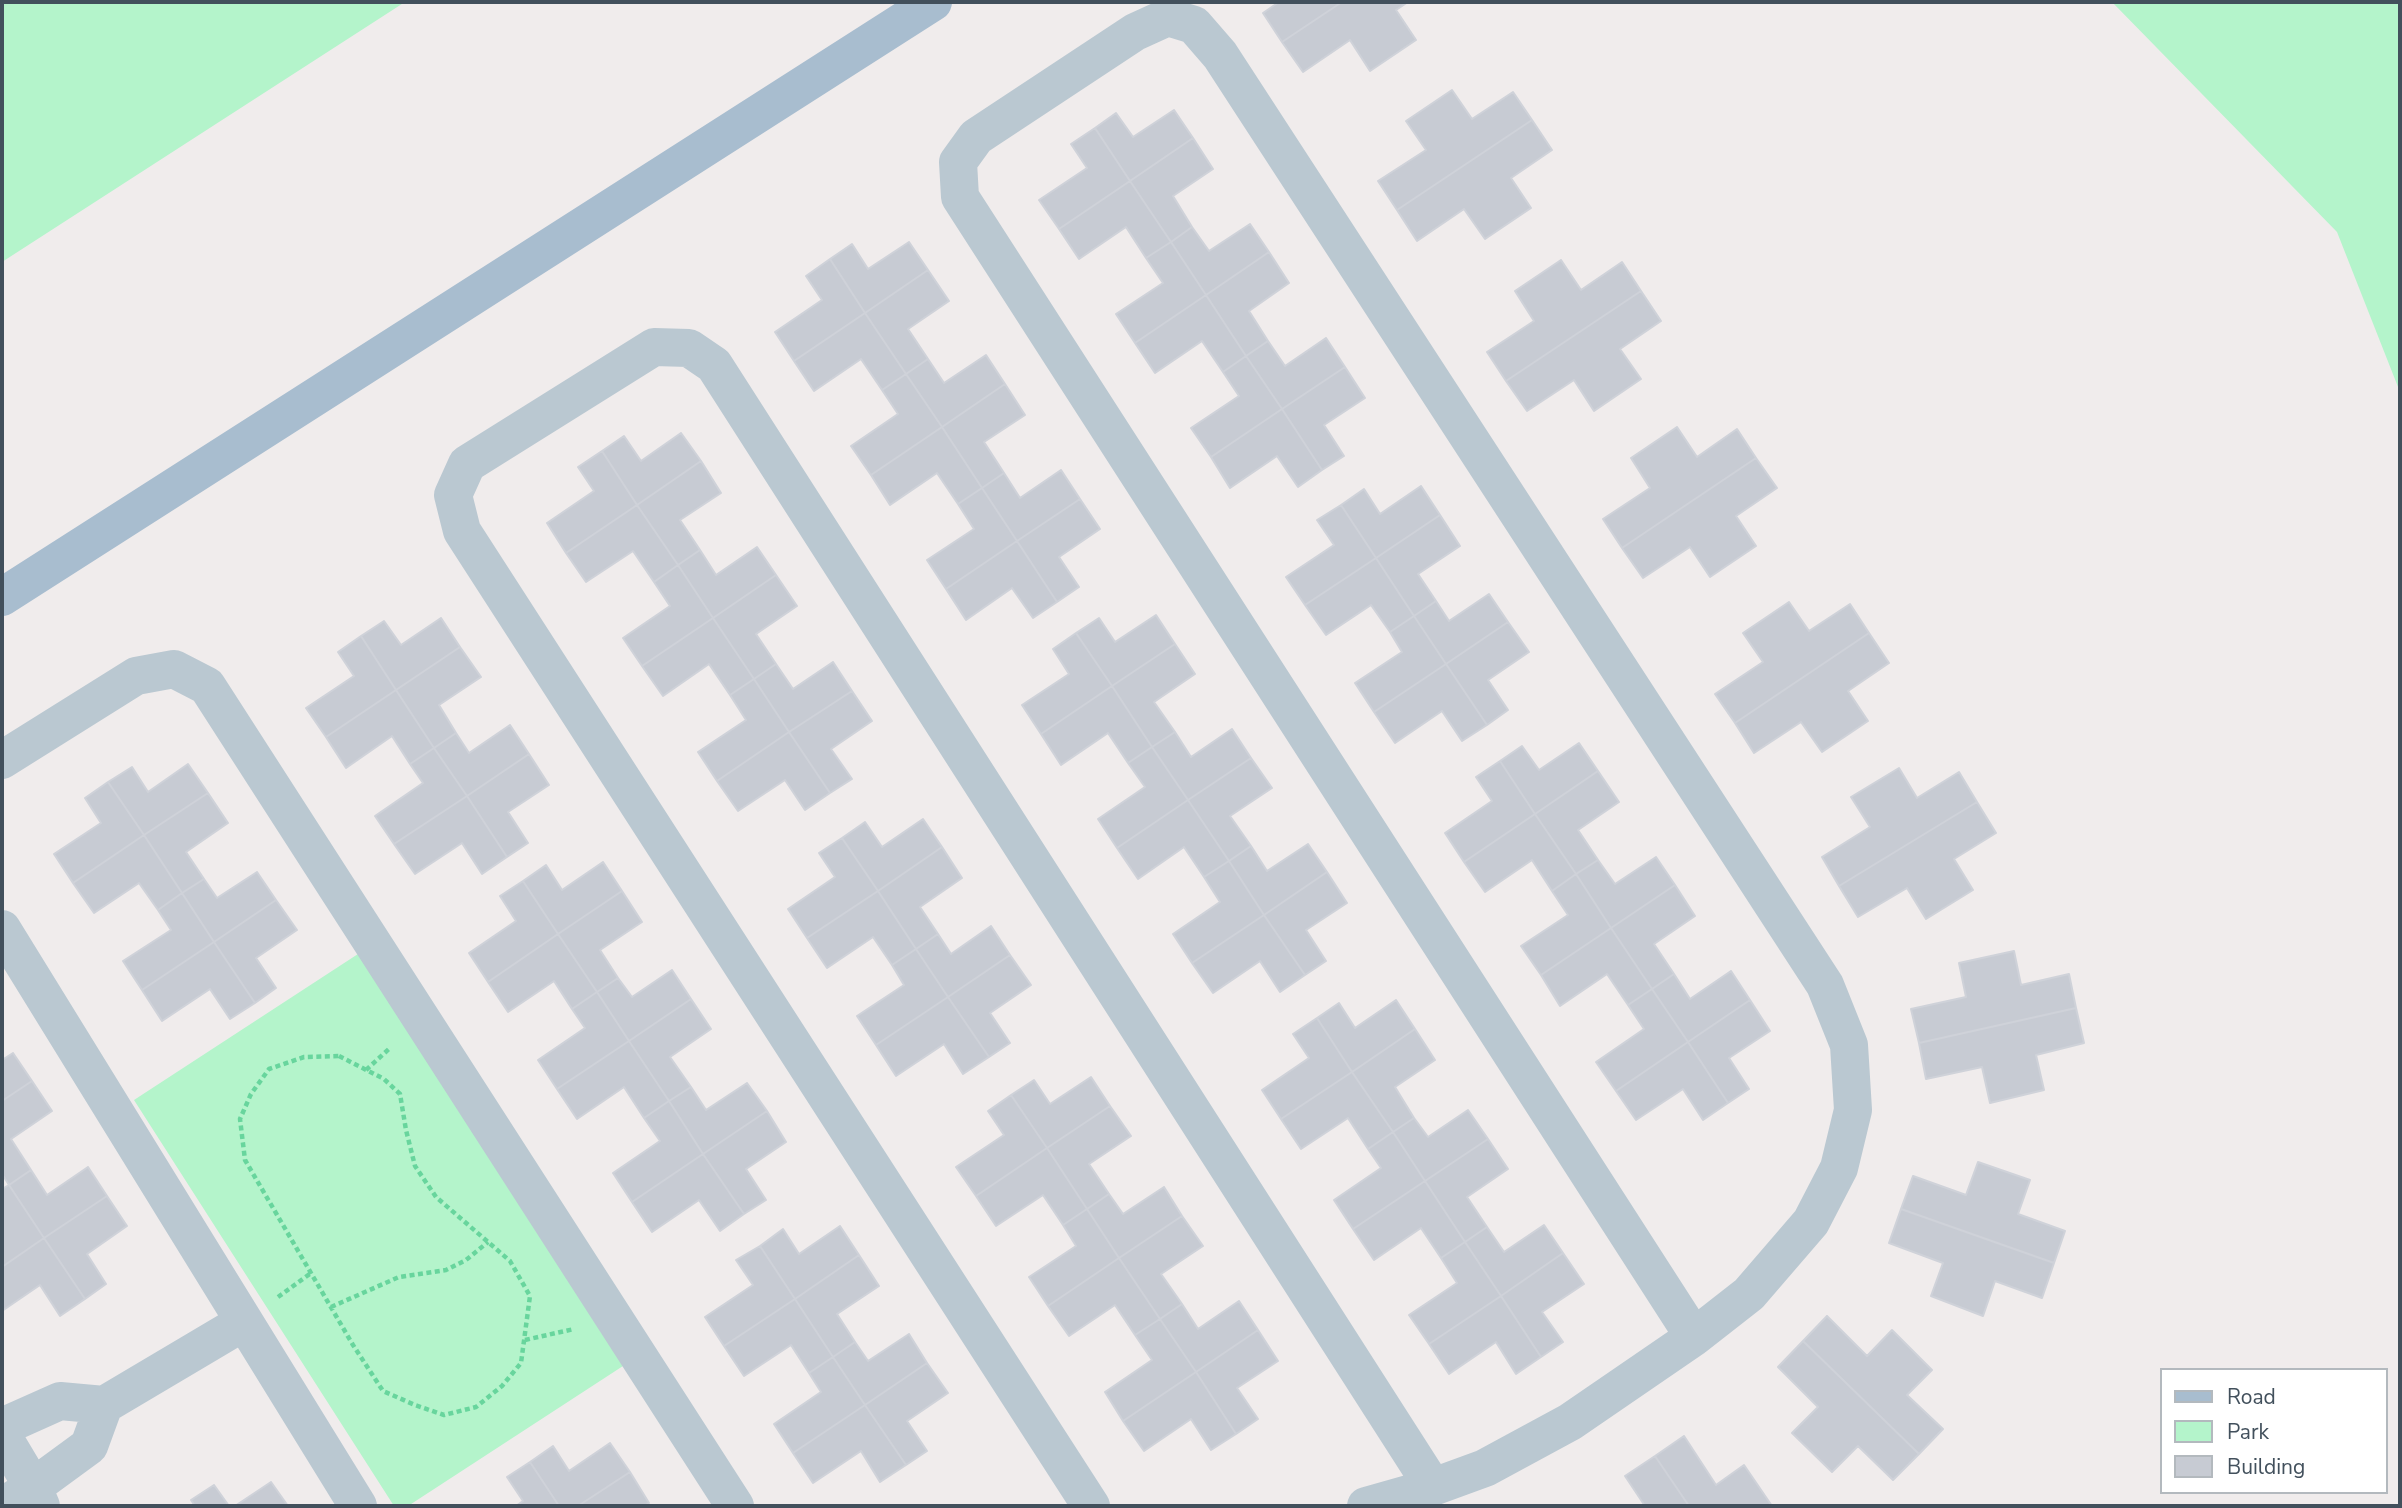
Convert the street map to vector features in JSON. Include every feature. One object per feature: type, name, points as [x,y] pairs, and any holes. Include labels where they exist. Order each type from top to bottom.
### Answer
[{"type":"main road","points":[[2,597],[933,2]]},
{"type":"street","points":[[1366,1506],[1433,1487],[1485,1468],[1570,1422],[1694,1338],[1749,1294],[1811,1222],[1839,1168],[1853,1111],[1849,1045],[1825,985],[1220,55],[1194,25],[1168,18],[1135,32],[976,137],[958,162],[960,197],[1694,1338]]},
{"type":"street","points":[[1090,1506],[462,531],[453,495],[467,464],[654,347],[689,348],[714,365],[1433,1487]]},
{"type":"street","points":[[2,760],[136,676],[174,669],[207,686],[735,1506]]},
{"type":"street","points":[[2,929],[358,1506]]},
{"type":"street","points":[[2,1427],[60,1401],[104,1405],[244,1322]]},
{"type":"street","points":[[2,1435],[26,1500],[89,1446],[104,1405]]},
{"type":"path","points":[[339,1056],[384,1079],[400,1094],[405,1130],[415,1166],[436,1197],[488,1242],[510,1261],[530,1296],[522,1363],[502,1386],[476,1407],[444,1415],[383,1391],[245,1160],[240,1119],[251,1094],[269,1069],[304,1058],[339,1056]]},
{"type":"path","points":[[331,1307],[398,1277],[446,1270],[466,1260],[488,1242]]},
{"type":"green space","points":[[2,2],[405,2],[2,262]]},
{"type":"green space","points":[[2112,2],[2400,2],[2400,392],[2337,232]]},
{"type":"green space","points":[[358,954],[623,1366],[408,1506],[394,1506],[134,1100]]},
{"type":"building","points":[[1279,2],[1342,2],[1282,42],[1263,13]]},
{"type":"building","points":[[1342,2],[1408,2],[1396,10],[1416,40],[1370,71],[1350,40],[1303,72],[1282,42]]},
{"type":"building","points":[[1452,90],[1472,119],[1513,92],[1532,120],[1397,210],[1378,181],[1426,150],[1406,121]]},
{"type":"building","points":[[1174,110],[1193,138],[1130,181],[1095,128],[1116,113],[1133,137]]},
{"type":"building","points":[[1532,120],[1552,150],[1511,178],[1531,208],[1485,239],[1464,209],[1417,241],[1397,210]]},
{"type":"building","points":[[1095,128],[1130,181],[1059,229],[1039,200],[1087,168],[1071,144]]},
{"type":"building","points":[[1193,138],[1213,169],[1173,196],[1192,227],[1171,242],[1130,181]]},
{"type":"building","points":[[1130,181],[1171,242],[1146,258],[1126,227],[1079,259],[1059,229]]},
{"type":"building","points":[[1250,224],[1269,252],[1206,295],[1171,242],[1192,227],[1209,251]]},
{"type":"building","points":[[909,242],[928,270],[865,313],[830,259],[852,244],[868,269]]},
{"type":"building","points":[[1171,242],[1206,295],[1135,343],[1116,314],[1163,283],[1146,258]]},
{"type":"building","points":[[1269,252],[1289,283],[1249,311],[1268,341],[1246,356],[1206,295]]},
{"type":"building","points":[[830,259],[865,313],[794,361],[775,332],[822,300],[806,276]]},
{"type":"building","points":[[1561,260],[1581,290],[1622,262],[1641,291],[1506,381],[1487,352],[1534,321],[1515,291]]},
{"type":"building","points":[[928,270],[949,301],[908,329],[928,359],[906,374],[865,313]]},
{"type":"building","points":[[1641,291],[1661,321],[1620,349],[1641,379],[1594,411],[1574,380],[1527,411],[1506,381]]},
{"type":"building","points":[[1206,295],[1246,356],[1223,372],[1202,341],[1155,373],[1135,343]]},
{"type":"building","points":[[865,313],[906,374],[882,390],[861,359],[814,391],[794,361]]},
{"type":"building","points":[[1326,338],[1345,367],[1282,409],[1246,356],[1268,341],[1285,366]]},
{"type":"building","points":[[986,355],[1005,384],[942,427],[906,374],[928,359],[944,383]]},
{"type":"building","points":[[1246,356],[1282,409],[1211,457],[1191,428],[1239,396],[1223,372]]},
{"type":"building","points":[[1345,367],[1365,398],[1324,425],[1344,456],[1322,470],[1282,409]]},
{"type":"building","points":[[906,374],[942,427],[871,475],[851,446],[898,414],[882,390]]},
{"type":"building","points":[[1005,384],[1025,415],[984,442],[1004,473],[982,488],[942,427]]},
{"type":"building","points":[[1282,409],[1322,470],[1298,487],[1277,456],[1230,488],[1211,457]]},
{"type":"building","points":[[942,427],[982,488],[958,504],[937,473],[890,505],[871,475]]},
{"type":"building","points":[[1677,427],[1697,457],[1737,429],[1756,458],[1622,548],[1603,519],[1650,488],[1631,458]]},
{"type":"building","points":[[681,433],[701,461],[637,505],[602,451],[624,436],[641,461]]},
{"type":"building","points":[[602,451],[637,505],[566,553],[547,523],[594,491],[578,467]]},
{"type":"building","points":[[1756,458],[1777,488],[1736,516],[1756,546],[1710,577],[1690,547],[1643,578],[1622,548]]},
{"type":"building","points":[[701,461],[721,493],[680,520],[700,550],[678,565],[637,505]]},
{"type":"building","points":[[1061,470],[1080,499],[1017,541],[982,488],[1004,473],[1020,498]]},
{"type":"building","points":[[1421,486],[1440,515],[1376,558],[1341,505],[1364,489],[1380,514]]},
{"type":"building","points":[[982,488],[1017,541],[946,589],[927,560],[974,529],[958,504]]},
{"type":"building","points":[[1080,499],[1100,529],[1059,557],[1079,587],[1057,602],[1017,541]]},
{"type":"building","points":[[637,505],[678,565],[654,582],[633,551],[586,582],[566,553]]},
{"type":"building","points":[[1341,505],[1376,558],[1305,605],[1286,577],[1334,545],[1317,520]]},
{"type":"building","points":[[1440,515],[1460,546],[1418,574],[1436,601],[1414,616],[1376,558]]},
{"type":"building","points":[[1017,541],[1057,602],[1033,618],[1012,588],[966,620],[946,589]]},
{"type":"building","points":[[757,547],[776,575],[713,618],[678,565],[700,550],[716,575]]},
{"type":"building","points":[[1376,558],[1414,616],[1390,632],[1371,605],[1326,635],[1305,605]]},
{"type":"building","points":[[678,565],[713,618],[642,666],[623,638],[670,606],[654,582]]},
{"type":"building","points":[[776,575],[797,606],[756,634],[776,664],[754,679],[713,618]]},
{"type":"building","points":[[1489,594],[1508,622],[1446,664],[1414,616],[1436,601],[1449,621]]},
{"type":"building","points":[[1789,602],[1809,631],[1850,604],[1869,633],[1735,723],[1715,694],[1763,662],[1743,633]]},
{"type":"building","points":[[1156,615],[1175,644],[1112,686],[1076,633],[1099,618],[1115,642]]},
{"type":"building","points":[[1414,616],[1446,664],[1374,712],[1355,683],[1402,652],[1390,632]]},
{"type":"building","points":[[441,618],[460,647],[396,690],[361,636],[384,621],[401,645]]},
{"type":"building","points":[[713,618],[754,679],[730,695],[709,664],[663,696],[642,666]]},
{"type":"building","points":[[1508,622],[1529,652],[1488,680],[1508,710],[1487,725],[1446,664]]},
{"type":"building","points":[[1076,633],[1112,686],[1041,734],[1022,705],[1069,674],[1053,649]]},
{"type":"building","points":[[1869,633],[1889,663],[1848,691],[1868,721],[1822,752],[1801,722],[1754,753],[1735,723]]},
{"type":"building","points":[[361,636],[396,690],[326,737],[306,708],[354,676],[338,652]]},
{"type":"building","points":[[1175,644],[1195,674],[1154,702],[1175,732],[1152,747],[1112,686]]},
{"type":"building","points":[[460,647],[481,677],[439,705],[456,733],[434,748],[396,690]]},
{"type":"building","points":[[833,662],[852,691],[789,732],[754,679],[776,664],[793,689]]},
{"type":"building","points":[[1446,664],[1487,725],[1462,741],[1442,711],[1395,743],[1374,712]]},
{"type":"building","points":[[754,679],[789,732],[717,781],[698,752],[746,720],[730,695]]},
{"type":"building","points":[[1112,686],[1152,747],[1128,763],[1108,733],[1061,765],[1041,734]]},
{"type":"building","points":[[396,690],[434,748],[410,764],[392,736],[346,768],[326,737]]},
{"type":"building","points":[[852,691],[872,721],[831,749],[852,779],[830,793],[789,732]]},
{"type":"building","points":[[510,725],[529,754],[467,796],[434,748],[456,733],[469,753]]},
{"type":"building","points":[[1232,729],[1251,758],[1188,800],[1152,747],[1175,732],[1191,757]]},
{"type":"building","points":[[789,732],[830,793],[805,810],[785,780],[738,811],[717,781]]},
{"type":"building","points":[[1579,743],[1598,771],[1535,814],[1500,761],[1522,746],[1539,770]]},
{"type":"building","points":[[1152,747],[1188,800],[1117,848],[1098,819],[1145,787],[1128,763]]},
{"type":"building","points":[[434,748],[467,796],[394,844],[375,816],[423,783],[410,764]]},
{"type":"building","points":[[529,754],[549,785],[508,812],[528,843],[507,857],[467,796]]},
{"type":"building","points":[[1251,758],[1272,788],[1230,816],[1251,846],[1229,861],[1188,800]]},
{"type":"building","points":[[1500,761],[1535,814],[1464,862],[1445,833],[1492,801],[1476,777]]},
{"type":"building","points":[[188,764],[208,793],[144,835],[108,782],[132,767],[148,792]]},
{"type":"building","points":[[1899,768],[1917,798],[1959,772],[1977,802],[1839,886],[1822,857],[1870,827],[1851,797]]},
{"type":"building","points":[[1598,771],[1619,802],[1578,830],[1598,860],[1576,874],[1535,814]]},
{"type":"building","points":[[108,782],[144,835],[73,883],[54,854],[101,823],[85,798]]},
{"type":"building","points":[[208,793],[228,823],[186,852],[204,879],[182,893],[144,835]]},
{"type":"building","points":[[467,796],[507,857],[482,874],[462,843],[415,874],[394,844]]},
{"type":"building","points":[[1188,800],[1229,861],[1204,877],[1184,847],[1138,879],[1117,848]]},
{"type":"building","points":[[1977,802],[1996,833],[1954,859],[1973,890],[1926,919],[1907,888],[1858,917],[1839,886]]},
{"type":"building","points":[[1535,814],[1576,874],[1552,891],[1532,860],[1485,892],[1464,862]]},
{"type":"building","points":[[923,819],[942,847],[878,891],[842,838],[865,822],[882,847]]},
{"type":"building","points":[[144,835],[182,893],[158,910],[139,883],[94,913],[73,883]]},
{"type":"building","points":[[842,838],[878,891],[807,938],[788,909],[835,877],[819,853]]},
{"type":"building","points":[[1308,844],[1327,872],[1264,915],[1229,861],[1251,846],[1267,871]]},
{"type":"building","points":[[942,847],[962,878],[920,907],[938,934],[916,949],[878,891]]},
{"type":"building","points":[[1656,857],[1675,885],[1611,928],[1576,874],[1598,860],[1615,884]]},
{"type":"building","points":[[1229,861],[1264,915],[1192,963],[1173,934],[1220,902],[1204,877]]},
{"type":"building","points":[[603,862],[622,891],[558,934],[523,881],[546,865],[562,890]]},
{"type":"building","points":[[257,872],[276,900],[214,942],[182,893],[204,879],[217,898]]},
{"type":"building","points":[[1327,872],[1347,903],[1306,930],[1326,961],[1305,975],[1264,915]]},
{"type":"building","points":[[1576,874],[1611,928],[1541,975],[1521,946],[1568,915],[1552,891]]},
{"type":"building","points":[[523,881],[558,934],[488,982],[469,953],[516,921],[500,896]]},
{"type":"building","points":[[1675,885],[1695,916],[1654,944],[1674,974],[1652,989],[1611,928]]},
{"type":"building","points":[[622,891],[642,922],[600,950],[618,978],[597,992],[558,934]]},
{"type":"building","points":[[878,891],[916,949],[892,965],[873,937],[827,968],[807,938]]},
{"type":"building","points":[[182,893],[214,942],[142,990],[123,961],[171,930],[158,910]]},
{"type":"building","points":[[276,900],[297,930],[256,958],[276,988],[255,1003],[214,942]]},
{"type":"building","points":[[1264,915],[1305,975],[1280,992],[1260,961],[1213,993],[1192,963]]},
{"type":"building","points":[[991,926],[1010,955],[948,997],[916,949],[938,934],[951,954]]},
{"type":"building","points":[[1611,928],[1652,989],[1628,1005],[1607,974],[1560,1006],[1541,975]]},
{"type":"building","points":[[558,934],[597,992],[572,1009],[554,981],[508,1012],[488,982]]},
{"type":"building","points":[[214,942],[255,1003],[230,1019],[210,989],[162,1021],[142,990]]},
{"type":"building","points":[[916,949],[948,997],[876,1045],[857,1016],[904,985],[892,965]]},
{"type":"building","points":[[2014,951],[2021,985],[2069,974],[2076,1008],[1919,1043],[1911,1009],[1966,997],[1959,963]]},
{"type":"building","points":[[1010,955],[1031,985],[990,1013],[1010,1043],[989,1057],[948,997]]},
{"type":"building","points":[[672,970],[691,999],[629,1041],[597,992],[618,978],[632,997]]},
{"type":"building","points":[[1731,971],[1750,1000],[1688,1042],[1652,989],[1674,974],[1690,999]]},
{"type":"building","points":[[1652,989],[1688,1042],[1616,1091],[1596,1062],[1644,1029],[1628,1005]]},
{"type":"building","points":[[597,992],[629,1041],[557,1089],[538,1060],[585,1028],[572,1009]]},
{"type":"building","points":[[948,997],[989,1057],[963,1074],[944,1044],[896,1076],[876,1045]]},
{"type":"building","points":[[691,999],[711,1029],[670,1057],[691,1087],[669,1101],[629,1041]]},
{"type":"building","points":[[1396,1000],[1415,1029],[1352,1072],[1317,1018],[1339,1003],[1355,1028]]},
{"type":"building","points":[[1750,1000],[1770,1031],[1729,1058],[1749,1089],[1728,1103],[1688,1042]]},
{"type":"building","points":[[2076,1008],[2084,1043],[2036,1055],[2044,1090],[1990,1103],[1982,1067],[1926,1079],[1919,1043]]},
{"type":"building","points":[[1317,1018],[1352,1072],[1281,1119],[1262,1090],[1309,1058],[1293,1034]]},
{"type":"building","points":[[1415,1029],[1435,1060],[1395,1087],[1414,1118],[1393,1132],[1352,1072]]},
{"type":"building","points":[[629,1041],[669,1101],[644,1118],[624,1087],[577,1119],[557,1089]]},
{"type":"building","points":[[1688,1042],[1728,1103],[1703,1120],[1683,1089],[1636,1120],[1616,1091]]},
{"type":"building","points":[[13,1053],[32,1081],[2,1101],[2,1060]]},
{"type":"building","points":[[1352,1072],[1393,1132],[1368,1149],[1348,1118],[1301,1149],[1281,1119]]},
{"type":"building","points":[[1091,1077],[1110,1106],[1047,1148],[1011,1095],[1034,1080],[1050,1104]]},
{"type":"building","points":[[32,1081],[52,1111],[11,1139],[31,1170],[9,1185],[2,1174],[2,1101]]},
{"type":"building","points":[[747,1083],[767,1111],[703,1154],[669,1101],[691,1087],[706,1110]]},
{"type":"building","points":[[1011,1095],[1047,1148],[976,1196],[956,1167],[1004,1135],[988,1111]]},
{"type":"building","points":[[669,1101],[703,1154],[632,1202],[613,1173],[660,1141],[644,1118]]},
{"type":"building","points":[[1110,1106],[1131,1136],[1089,1164],[1109,1194],[1087,1209],[1047,1148]]},
{"type":"building","points":[[1468,1110],[1488,1139],[1425,1181],[1393,1132],[1414,1118],[1428,1137]]},
{"type":"building","points":[[767,1111],[786,1142],[746,1169],[766,1200],[744,1214],[703,1154]]},
{"type":"building","points":[[1393,1132],[1425,1181],[1353,1229],[1334,1200],[1381,1168],[1368,1149]]},
{"type":"building","points":[[1488,1139],[1508,1169],[1467,1197],[1487,1227],[1465,1242],[1425,1181]]},
{"type":"building","points":[[1047,1148],[1087,1209],[1063,1225],[1043,1195],[996,1226],[976,1196]]},
{"type":"building","points":[[703,1154],[744,1214],[720,1231],[699,1200],[652,1232],[632,1202]]},
{"type":"building","points":[[1978,1162],[2030,1180],[2018,1214],[2065,1231],[2054,1263],[1901,1209],[1913,1176],[1966,1195]]},
{"type":"building","points":[[88,1167],[107,1196],[44,1238],[9,1185],[31,1170],[47,1195]]},
{"type":"building","points":[[1425,1181],[1465,1242],[1441,1258],[1421,1228],[1374,1260],[1353,1229]]},
{"type":"building","points":[[9,1185],[44,1238],[2,1267],[2,1189]]},
{"type":"building","points":[[1164,1187],[1182,1216],[1119,1258],[1087,1209],[1109,1194],[1123,1214]]},
{"type":"building","points":[[107,1196],[127,1226],[87,1254],[106,1284],[85,1299],[44,1238]]},
{"type":"building","points":[[1087,1209],[1119,1258],[1048,1306],[1029,1277],[1076,1246],[1063,1225]]},
{"type":"building","points":[[1901,1209],[2054,1263],[2042,1298],[1995,1281],[1983,1316],[1931,1296],[1943,1263],[1889,1243]]},
{"type":"building","points":[[1182,1216],[1203,1246],[1161,1274],[1182,1304],[1160,1319],[1119,1258]]},
{"type":"building","points":[[1544,1225],[1563,1253],[1501,1296],[1465,1242],[1487,1227],[1504,1252]]},
{"type":"building","points":[[840,1226],[859,1255],[795,1299],[760,1246],[783,1229],[799,1254]]},
{"type":"building","points":[[44,1238],[85,1299],[60,1316],[40,1285],[2,1311],[2,1267]]},
{"type":"building","points":[[1465,1242],[1501,1296],[1429,1344],[1409,1315],[1457,1283],[1441,1258]]},
{"type":"building","points":[[760,1246],[795,1299],[724,1346],[705,1317],[753,1285],[736,1260]]},
{"type":"building","points":[[1563,1253],[1584,1284],[1542,1312],[1563,1342],[1541,1357],[1501,1296]]},
{"type":"building","points":[[859,1255],[879,1286],[837,1314],[855,1342],[833,1357],[795,1299]]},
{"type":"building","points":[[1119,1258],[1160,1319],[1135,1335],[1115,1305],[1069,1336],[1048,1306]]},
{"type":"building","points":[[1501,1296],[1541,1357],[1516,1374],[1496,1342],[1449,1374],[1429,1344]]},
{"type":"building","points":[[795,1299],[833,1357],[809,1373],[791,1345],[744,1376],[724,1346]]},
{"type":"building","points":[[1239,1301],[1258,1330],[1196,1372],[1160,1319],[1182,1304],[1198,1329]]},
{"type":"building","points":[[1827,1316],[1867,1356],[1892,1330],[1932,1370],[1907,1395],[1943,1429],[1919,1454],[1803,1341]]},
{"type":"building","points":[[1160,1319],[1196,1372],[1123,1421],[1105,1392],[1152,1360],[1135,1335]]},
{"type":"building","points":[[1258,1330],[1278,1361],[1237,1388],[1258,1419],[1236,1434],[1196,1372]]},
{"type":"building","points":[[909,1334],[927,1363],[865,1405],[833,1357],[855,1342],[868,1361]]},
{"type":"building","points":[[1803,1341],[1919,1454],[1893,1480],[1858,1446],[1832,1472],[1792,1433],[1818,1407],[1778,1367]]},
{"type":"building","points":[[833,1357],[865,1405],[793,1453],[774,1424],[821,1392],[809,1373]]},
{"type":"building","points":[[927,1363],[948,1393],[907,1421],[927,1451],[906,1465],[865,1405]]},
{"type":"building","points":[[1196,1372],[1236,1434],[1211,1450],[1191,1419],[1144,1451],[1123,1421]]},
{"type":"building","points":[[865,1405],[906,1465],[880,1482],[861,1451],[813,1483],[793,1453]]},
{"type":"building","points":[[1684,1436],[1716,1485],[1744,1465],[1772,1506],[1689,1506],[1655,1456]]},
{"type":"building","points":[[610,1443],[630,1472],[578,1506],[559,1506],[530,1462],[553,1446],[569,1471]]},
{"type":"building","points":[[1655,1456],[1689,1506],[1645,1506],[1625,1476]]},
{"type":"building","points":[[530,1462],[559,1506],[516,1506],[523,1501],[507,1477]]},
{"type":"building","points":[[630,1472],[649,1503],[644,1506],[578,1506]]},
{"type":"building","points":[[271,1482],[288,1506],[235,1506]]},
{"type":"building","points":[[214,1485],[229,1506],[195,1506],[191,1500]]}]
